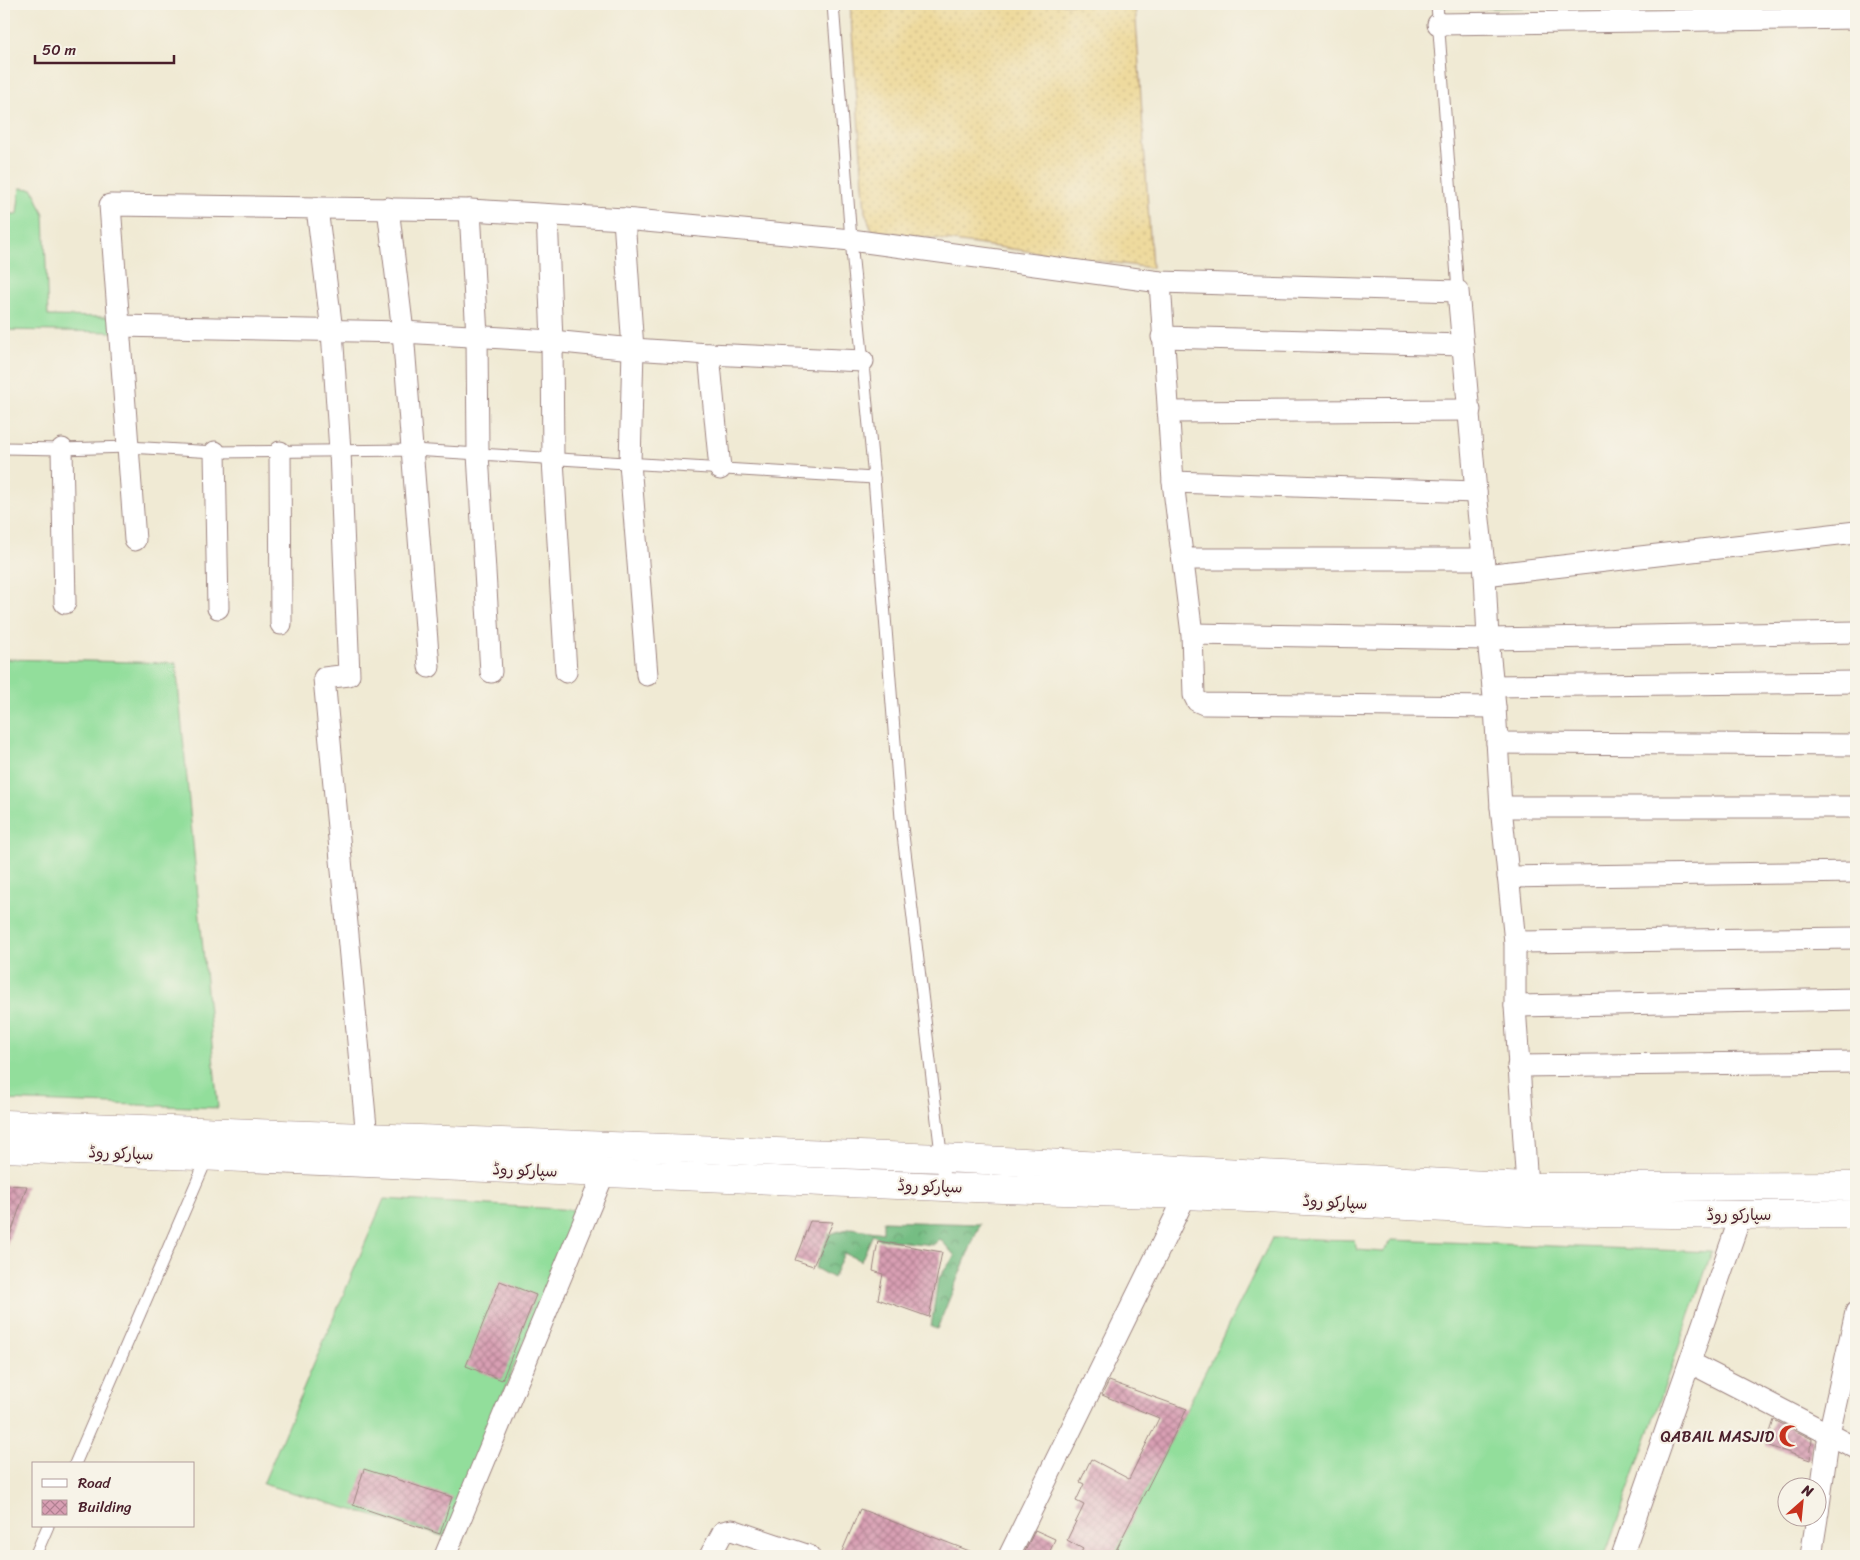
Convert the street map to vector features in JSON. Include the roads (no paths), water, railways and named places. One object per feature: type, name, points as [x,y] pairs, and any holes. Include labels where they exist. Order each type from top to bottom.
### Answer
[{"type":"street","points":[[1437,14],[1856,18]]},
{"type":"street","points":[[135,540],[110,205],[470,210],[624,219],[852,240],[1160,282],[1458,291],[1484,567],[1501,807],[1515,942],[1515,1006],[1518,1066],[1528,1200]]},
{"type":"street","points":[[317,208],[332,331],[340,451],[349,674],[324,678],[366,1138]]},
{"type":"street","points":[[388,208],[403,332],[430,667]]},
{"type":"street","points":[[470,210],[477,336],[478,454],[492,672]]},
{"type":"street","points":[[547,215],[552,341],[553,460],[566,672]]},
{"type":"street","points":[[624,219],[633,349],[630,463],[647,675]]},
{"type":"street","points":[[1160,282],[1162,337],[1173,482],[1192,634],[1194,695],[1197,701],[1204,704],[1495,707]]},
{"type":"street","points":[[120,326],[403,332],[552,341],[709,354],[862,361]]},
{"type":"street","points":[[1162,337],[1464,345]]},
{"type":"street","points":[[709,354],[720,469]]},
{"type":"street","points":[[1168,412],[1470,410]]},
{"type":"street","points":[[62,449],[65,603]]},
{"type":"street","points":[[215,452],[218,608]]},
{"type":"street","points":[[280,452],[281,624]]},
{"type":"street","points":[[1173,482],[1476,492]]},
{"type":"street","points":[[1183,560],[1484,567],[1856,532]]},
{"type":"street","points":[[1192,634],[1488,639],[1856,632]]},
{"type":"street","points":[[1493,686],[1856,682]]},
{"type":"street","points":[[1496,743],[1856,745]]},
{"type":"street","points":[[1501,807],[1856,807]]},
{"type":"street","points":[[1508,878],[1856,872]]},
{"type":"street","points":[[1515,942],[1856,938]]},
{"type":"street","points":[[1515,1006],[1856,999]]},
{"type":"street","points":[[1518,1066],[1856,1062]]},
{"type":"street","name":"سپارکو روڈ","points":[[4,1124],[942,1158],[1742,1215],[1856,1214]]},
{"type":"street","name":"سپارکو روڈ","points":[[4,1148],[945,1187],[1186,1195],[1528,1200],[1856,1186]]},
{"type":"street","points":[[445,1556],[604,1173]]},
{"type":"street","points":[[1010,1556],[1186,1195]]},
{"type":"street","points":[[1622,1556],[1742,1215]]},
{"type":"street","points":[[1823,1478],[1829,1434],[1856,1312]]},
{"type":"street","points":[[1690,1364],[1856,1448]]},
{"type":"street","points":[[1811,1556],[1815,1528]]},
{"type":"street","points":[[710,1556],[723,1532],[732,1530],[796,1554]]},
{"type":"lane","points":[[833,4],[901,818],[945,1187]]},
{"type":"lane","points":[[1437,14],[1458,291]]},
{"type":"lane","points":[[4,448],[128,447],[215,452],[413,450],[874,478]]},
{"type":"lane","points":[[76,1462],[208,1156]]},
{"type":"lane","points":[[35,1556],[47,1528]]},
{"type":"place","name":"QABAIL MASJID","points":[[1790,1436]]}]
